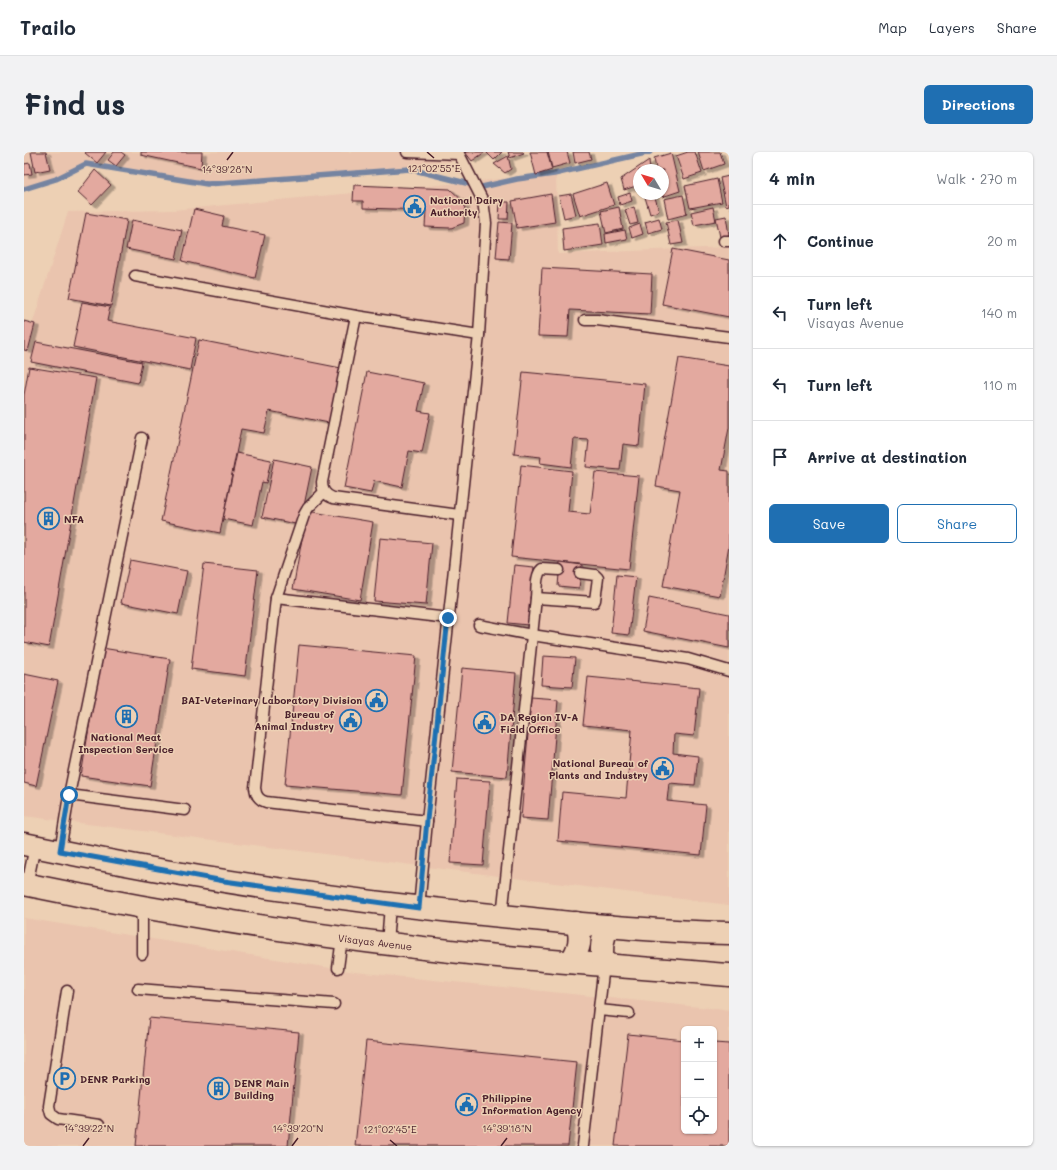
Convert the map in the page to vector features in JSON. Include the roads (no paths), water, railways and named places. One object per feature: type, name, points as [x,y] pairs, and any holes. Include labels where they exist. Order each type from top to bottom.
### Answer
[{"type":"main road","points":[[29,845],[224,881],[419,908],[609,926],[729,933]]},
{"type":"main road","name":"Visayas Avenue","points":[[25,885],[140,907],[247,925],[387,944],[489,955],[729,975]]},
{"type":"main road","points":[[571,962],[579,947],[581,938],[580,930],[576,923]]},
{"type":"main road","points":[[604,965],[602,945],[603,938],[609,926]]},
{"type":"lane","points":[[407,152],[459,153],[483,201],[486,223],[479,335],[448,618],[419,908]]},
{"type":"lane","points":[[135,276],[356,316],[479,335]]},
{"type":"lane","points":[[356,316],[322,482],[324,492],[333,498],[459,515]]},
{"type":"lane","points":[[585,320],[597,320],[729,338]]},
{"type":"lane","points":[[60,851],[69,795],[142,438]]},
{"type":"lane","points":[[324,492],[308,508],[304,515],[276,598],[255,788],[258,797],[266,802],[427,820]]},
{"type":"lane","points":[[502,916],[538,576],[539,571],[542,569],[559,570]]},
{"type":"lane","points":[[536,598],[594,602],[598,578],[595,575],[580,573]]},
{"type":"lane","points":[[276,598],[448,618]]},
{"type":"lane","points":[[479,625],[532,635],[688,659],[729,671]]},
{"type":"lane","points":[[69,795],[185,810]]},
{"type":"lane","points":[[25,885],[29,845]]},
{"type":"lane","points":[[387,944],[390,904]]},
{"type":"lane","points":[[140,907],[142,920],[142,954]]},
{"type":"lane","points":[[338,968],[342,938]]},
{"type":"lane","points":[[583,1146],[604,965]]},
{"type":"lane","points":[[138,990],[334,1004]]},
{"type":"lane","points":[[67,991],[49,1106],[51,1114],[58,1119],[99,1125]]},
{"type":"lane","points":[[599,1010],[629,1013]]},
{"type":"waterway","points":[[24,189],[56,179],[86,164],[207,184],[410,169],[482,187],[517,179],[554,174],[650,152]]},
{"type":"place","name":"National Dairy Authority","points":[[414,206]]},
{"type":"place","name":"NFA","points":[[48,519]]},
{"type":"place","name":"BAI-Veterinary Laboratory Division","points":[[377,700]]},
{"type":"place","name":"National Meat Inspection Service","points":[[126,717]]},
{"type":"place","name":"Bureau of Animal Industry","points":[[350,720]]},
{"type":"place","name":"DA Region IV-A Field Office","points":[[484,723]]},
{"type":"place","name":"National Bureau of Plants and Industry","points":[[663,769]]},
{"type":"place","name":"DENR Parking","points":[[64,1079]]},
{"type":"place","name":"DENR Main Building","points":[[218,1089]]},
{"type":"place","name":"Philippine Information Agency","points":[[466,1104]]}]
